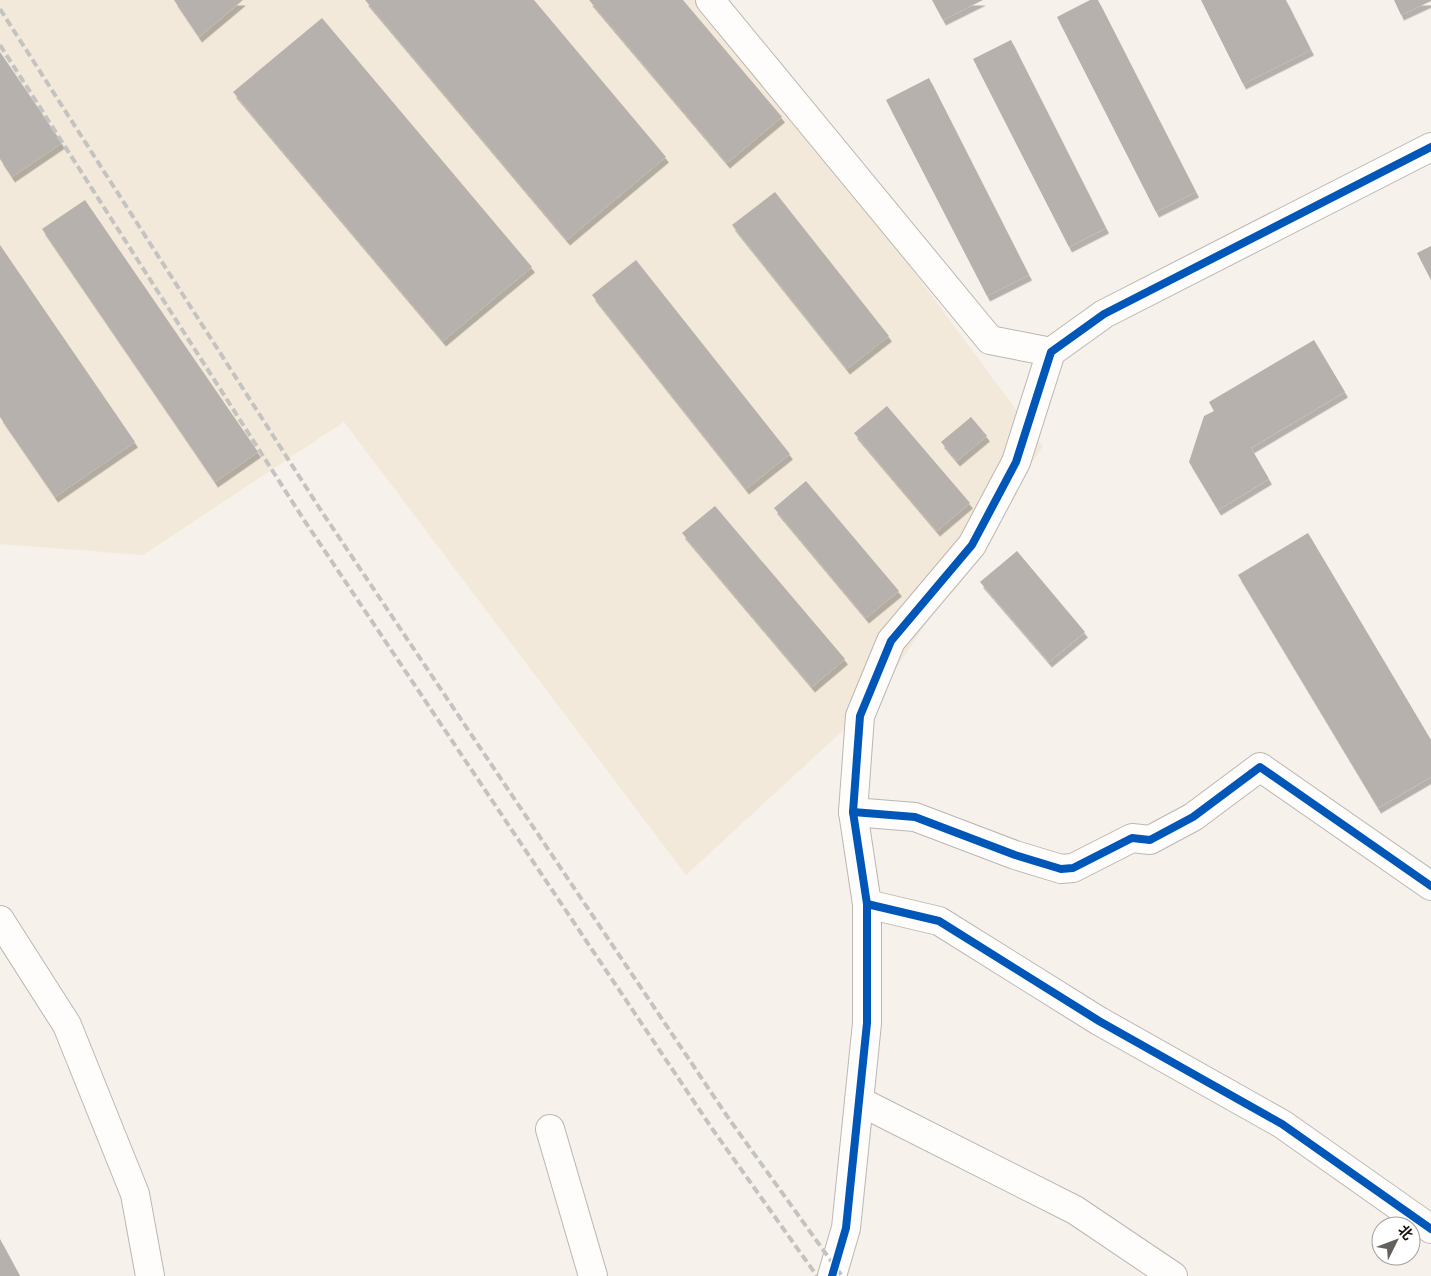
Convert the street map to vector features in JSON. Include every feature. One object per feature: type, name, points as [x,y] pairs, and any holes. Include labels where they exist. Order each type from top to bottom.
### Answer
[{"type":"street","points":[[710,0],[990,340],[1051,352]]},
{"type":"street","points":[[832,1276],[846,1228],[867,1023],[867,904],[853,812],[860,716],[891,641],[972,545],[1016,462],[1051,352],[1104,314],[1431,147]]},
{"type":"street","points":[[853,812],[915,818],[1015,855],[1061,869],[1073,868],[1132,838],[1150,840],[1193,817],[1260,767],[1431,886]]},
{"type":"street","points":[[867,904],[940,920],[1099,1021],[1282,1124],[1431,1229]]},
{"type":"street","points":[[0,920],[67,1025],[135,1194],[150,1276]]},
{"type":"street","points":[[859,1101],[1075,1210],[1173,1276]]},
{"type":"street","points":[[550,1130],[592,1276]]},
{"type":"shaded area","points":[[0,0],[713,0],[1043,446],[874,702],[686,875],[344,422],[143,555],[0,544]]},
{"type":"building","points":[[174,0],[243,0],[199,37]]},
{"type":"building","points":[[365,0],[534,0],[666,157],[567,240]]},
{"type":"building","points":[[589,0],[683,0],[782,117],[727,163]]},
{"type":"building","points":[[932,0],[983,0],[943,20]]},
{"type":"building","points":[[1090,0],[1098,0],[1196,192],[1156,212],[1057,17]]},
{"type":"building","points":[[1201,0],[1286,0],[1311,50],[1243,84]]},
{"type":"building","points":[[1394,0],[1431,0],[1431,1],[1401,15]]},
{"type":"building","points":[[322,18],[532,267],[443,341],[233,92]]},
{"type":"building","points":[[1011,40],[1106,228],[1069,247],[973,59]]},
{"type":"building","points":[[0,52],[62,143],[12,177],[0,159]]},
{"type":"building","points":[[929,78],[1029,275],[987,296],[886,100]]},
{"type":"building","points":[[775,192],[889,336],[847,369],[732,225]]},
{"type":"building","points":[[85,200],[258,452],[215,482],[42,229]]},
{"type":"building","points":[[0,245],[135,442],[55,497],[0,417]]},
{"type":"building","points":[[1431,246],[1431,280],[1417,253]]},
{"type":"building","points":[[636,260],[790,454],[746,489],[592,295]]},
{"type":"building","points":[[1314,340],[1345,392],[1251,448],[1269,479],[1218,510],[1189,462],[1204,416],[1214,411],[1209,402]]},
{"type":"building","points":[[887,406],[970,503],[937,531],[854,433]]},
{"type":"building","points":[[971,417],[987,436],[957,461],[941,442]]},
{"type":"building","points":[[806,481],[899,591],[866,618],[774,508]]},
{"type":"building","points":[[715,506],[845,659],[812,687],[682,533]]},
{"type":"building","points":[[1308,533],[1431,740],[1431,777],[1378,808],[1238,575]]},
{"type":"building","points":[[1017,551],[1085,632],[1049,662],[980,582]]},
{"type":"building","points":[[0,1239],[20,1276],[0,1276]]},
{"type":"railway","points":[[0,9],[320,509],[729,1119],[842,1276]]},
{"type":"railway","points":[[0,45],[304,520],[713,1130],[817,1276]]},
{"type":"cycle path","points":[[832,1276],[846,1228],[867,1023],[867,904],[853,812],[860,716],[891,641],[972,545],[1016,462],[1051,352],[1104,314],[1431,147]]},
{"type":"cycle path","points":[[853,812],[915,817],[1015,855],[1061,869],[1073,868],[1132,838],[1150,840],[1193,817],[1260,767],[1431,886]]},
{"type":"cycle path","points":[[867,904],[939,921],[1099,1021],[1282,1124],[1431,1229]]}]
